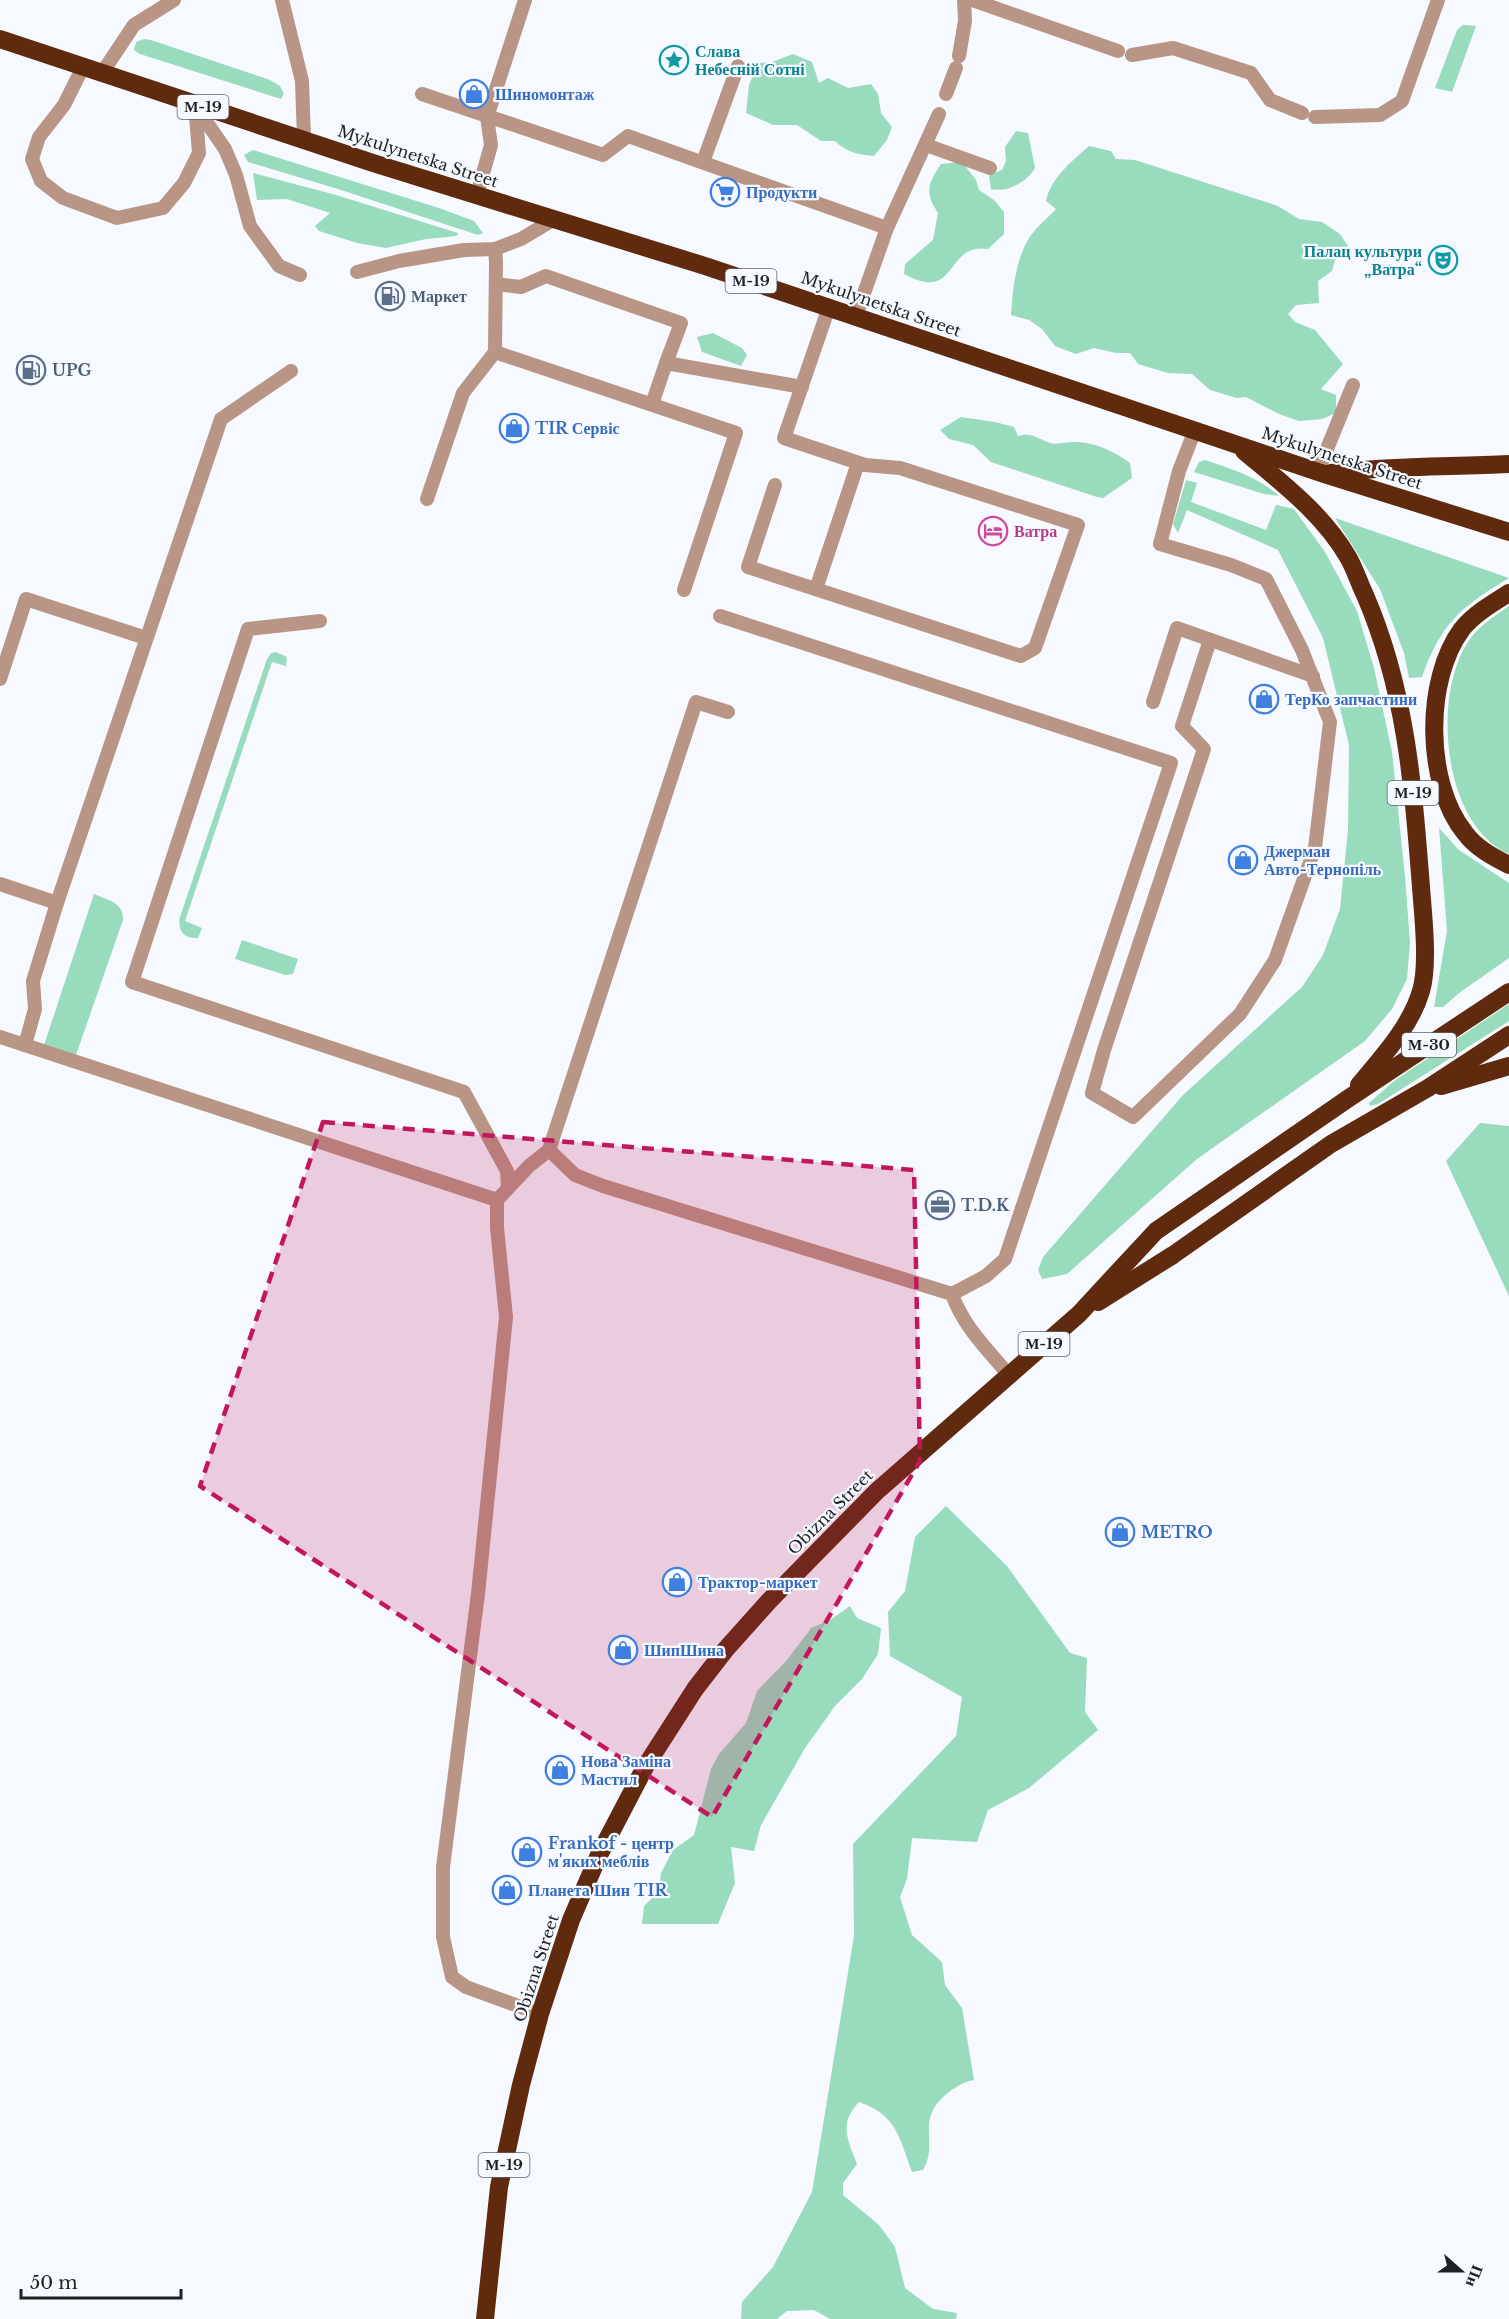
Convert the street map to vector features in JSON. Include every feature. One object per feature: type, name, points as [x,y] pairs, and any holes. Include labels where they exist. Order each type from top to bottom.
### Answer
[{"type":"highway","name":"Mykulynetska Street","points":[[0,39],[195,105],[553,220],[705,266],[1234,444],[1509,532]]},
{"type":"highway","name":"М-19","points":[[1079,1314],[1156,1231],[1349,1098],[1402,1028],[1422,989],[1423,911],[1414,793],[1396,686],[1385,646],[1349,558],[1310,509],[1234,444]]},
{"type":"highway","points":[[1321,472],[1370,468],[1435,468],[1509,464]]},
{"type":"highway","points":[[1509,593],[1482,610],[1462,629],[1448,654],[1436,696],[1435,731],[1440,777],[1451,810],[1465,834],[1487,853],[1509,865]]},
{"type":"highway","name":"М-30","points":[[1349,1098],[1509,993]]},
{"type":"highway","name":"М-19","points":[[1079,1314],[1173,1256],[1331,1144],[1417,1094],[1509,1035]]},
{"type":"highway","points":[[1417,1094],[1509,1066]]},
{"type":"highway","name":"Obizna Street","points":[[485,2319],[499,2187],[521,2085],[540,2014],[572,1920],[598,1857],[645,1767],[694,1689],[769,1601],[878,1491],[1079,1314]]},
{"type":"lane","points":[[102,73],[134,26],[174,0]]},
{"type":"lane","points":[[282,0],[302,81],[304,140]]},
{"type":"lane","points":[[477,195],[491,145],[487,117],[525,0]]},
{"type":"lane","points":[[946,94],[957,62],[965,21],[964,0]]},
{"type":"lane","points":[[972,0],[1125,53],[1173,48],[1251,73],[1270,100],[1309,115],[1380,115],[1402,101],[1438,0]]},
{"type":"lane","points":[[703,162],[738,66]]},
{"type":"lane","points":[[83,67],[64,105],[39,137],[32,159],[41,181],[63,198],[117,218],[163,208],[184,183],[199,153],[195,105]]},
{"type":"lane","points":[[422,94],[603,155],[628,136],[887,228]]},
{"type":"lane","points":[[195,105],[225,149],[236,175],[250,226],[279,266],[300,275]]},
{"type":"lane","points":[[856,316],[887,228],[939,114]]},
{"type":"lane","points":[[926,145],[990,168]]},
{"type":"lane","points":[[357,272],[399,261],[464,249],[495,249],[521,239],[553,220]]},
{"type":"lane","points":[[427,499],[463,393],[495,352],[495,249]]},
{"type":"lane","points":[[496,284],[521,287],[546,276],[681,323],[652,404]]},
{"type":"lane","points":[[775,485],[748,567],[1021,656],[1035,648],[1078,525],[900,468],[858,463],[784,438],[829,307]]},
{"type":"lane","points":[[495,352],[736,433],[684,590]]},
{"type":"lane","points":[[666,363],[802,387]]},
{"type":"lane","points":[[25,1045],[34,1009],[33,981],[57,903],[221,419],[291,371]]},
{"type":"lane","points":[[1321,472],[1353,384]]},
{"type":"lane","points":[[1196,430],[1179,471],[1160,544],[1231,565],[1266,579],[1313,676],[1330,722],[1315,848],[1275,960],[1240,1014],[1133,1116],[1092,1093],[1107,1039],[1204,749],[1182,726],[1210,640]]},
{"type":"lane","points":[[816,589],[858,463]]},
{"type":"lane","points":[[0,679],[26,599],[146,638]]},
{"type":"lane","points":[[549,1150],[575,1175],[603,1186],[952,1294],[986,1276],[1005,1259],[1171,763],[720,616]]},
{"type":"lane","points":[[320,621],[248,629],[132,982],[464,1092],[507,1171],[508,1188]]},
{"type":"lane","points":[[1154,702],[1177,628],[1313,676]]},
{"type":"lane","points":[[540,2014],[466,1987],[452,1977],[442,1937],[443,1867],[479,1582],[506,1317],[497,1228],[497,1200],[529,1166],[549,1150],[696,702],[728,712]]},
{"type":"lane","points":[[0,884],[57,903]]},
{"type":"lane","points":[[0,1037],[497,1200]]},
{"type":"lane","points":[[952,1294],[957,1309],[969,1329],[1009,1375]]},
{"type":"highlighted area","points":[[323,1122],[914,1170],[920,1461],[712,1817],[200,1486]]},
{"type":"green space","points":[[1463,25],[1476,26],[1452,92],[1435,88],[1457,30]]},
{"type":"green space","points":[[144,39],[270,80],[280,86],[284,94],[281,99],[140,54],[134,50],[136,42]]},
{"type":"green space","points":[[793,54],[812,62],[819,83],[828,78],[848,88],[871,84],[878,94],[881,113],[892,127],[887,140],[874,156],[853,152],[835,141],[821,141],[797,125],[773,125],[746,113],[749,85],[758,63],[772,62]]},
{"type":"green space","points":[[1016,131],[1028,133],[1035,168],[1027,178],[1010,188],[991,189],[989,175],[1002,170],[1006,161],[1005,147]]},
{"type":"green space","points":[[1089,146],[1111,151],[1116,159],[1135,160],[1278,206],[1299,219],[1322,222],[1340,234],[1348,246],[1335,260],[1332,271],[1318,281],[1319,303],[1296,305],[1288,314],[1295,322],[1315,330],[1343,364],[1321,389],[1336,395],[1336,413],[1322,419],[1299,421],[1279,414],[1246,397],[1237,398],[1210,390],[1192,374],[1168,373],[1138,364],[1130,353],[1116,353],[1094,348],[1076,354],[1055,346],[1042,329],[1029,320],[1011,315],[1015,281],[1024,248],[1036,229],[1056,209],[1046,201],[1048,193],[1063,170]]},
{"type":"green space","points":[[253,150],[439,208],[474,221],[483,233],[478,235],[248,162],[244,155]]},
{"type":"green space","points":[[962,162],[976,180],[979,190],[994,200],[1004,212],[1004,234],[988,249],[974,249],[964,254],[943,277],[934,282],[922,281],[904,274],[905,264],[933,240],[938,213],[929,194],[933,177],[941,164]]},
{"type":"green space","points":[[253,173],[336,195],[458,233],[457,236],[426,239],[386,248],[357,243],[319,231],[315,226],[330,213],[287,199],[257,200]]},
{"type":"green space","points":[[713,333],[742,348],[747,355],[741,366],[702,352],[697,337]]},
{"type":"green space","points":[[961,417],[1014,427],[1018,436],[1031,435],[1052,444],[1089,443],[1117,454],[1130,463],[1132,478],[1103,498],[991,462],[973,445],[949,439],[940,430]]},
{"type":"green space","points":[[1205,460],[1235,470],[1271,489],[1279,496],[1264,494],[1194,472],[1199,462]]},
{"type":"green space","points":[[1186,480],[1197,483],[1191,502],[1266,530],[1276,505],[1294,509],[1325,552],[1357,611],[1374,668],[1392,752],[1410,943],[1407,979],[1392,1009],[1365,1041],[1197,1159],[1067,1274],[1042,1279],[1038,1270],[1043,1257],[1183,1095],[1302,987],[1323,955],[1340,909],[1348,830],[1349,745],[1323,638],[1278,550],[1187,510],[1178,533],[1173,524]]},
{"type":"green space","points":[[1335,518],[1509,578],[1478,598],[1455,618],[1437,643],[1422,677],[1409,678],[1404,653],[1380,589]]},
{"type":"green space","points":[[1509,606],[1509,854],[1486,839],[1469,816],[1457,787],[1450,756],[1448,723],[1450,691],[1458,663],[1470,639],[1483,625]]},
{"type":"green space","points":[[276,652],[287,657],[286,666],[272,662],[185,921],[202,928],[198,938],[189,937],[181,930],[180,917],[267,659],[271,653]]},
{"type":"green space","points":[[1439,828],[1459,850],[1509,883],[1509,958],[1443,1007],[1434,1007],[1447,931]]},
{"type":"green space","points":[[94,894],[118,905],[123,914],[123,920],[76,1055],[44,1045]]},
{"type":"green space","points":[[242,940],[298,959],[293,974],[285,975],[235,959]]},
{"type":"green space","points":[[1509,1004],[1509,1021],[1378,1104],[1370,1106],[1369,1103],[1394,1081]]},
{"type":"green space","points":[[1480,1123],[1509,1126],[1509,1296],[1446,1161]]},
{"type":"green space","points":[[946,1506],[1007,1566],[1070,1653],[1087,1658],[1085,1712],[1098,1730],[1029,1788],[988,1810],[977,1842],[912,1838],[907,1879],[900,1897],[912,1935],[942,1962],[945,1985],[962,2008],[974,2080],[949,2092],[938,2102],[932,2112],[929,2121],[928,2159],[923,2170],[912,2172],[900,2138],[889,2121],[872,2107],[859,2102],[847,2125],[848,2140],[857,2164],[843,2183],[843,2195],[879,2225],[895,2247],[905,2288],[933,2309],[957,2313],[956,2319],[830,2319],[814,2310],[787,2311],[777,2319],[741,2319],[742,2302],[773,2267],[812,2192],[854,1936],[853,1844],[956,1736],[962,1697],[890,1656],[888,1612],[905,1591],[915,1537]]},
{"type":"green space","points":[[850,1606],[857,1618],[881,1628],[878,1654],[862,1679],[835,1706],[805,1748],[761,1825],[754,1851],[731,1847],[735,1883],[718,1924],[642,1924],[644,1906],[659,1891],[661,1873],[673,1850],[694,1835],[711,1769],[719,1754],[746,1723],[757,1691],[787,1660],[811,1628],[830,1620]]},
{"type":"place","name":"Слава Небесній Сотні","points":[[674,60]]},
{"type":"place","name":"Шиномонтаж","points":[[474,94]]},
{"type":"place","name":"Продукти","points":[[725,192]]},
{"type":"place","name":"Палац культури „Ватра“","points":[[1443,260]]},
{"type":"place","name":"Маркет","points":[[390,296]]},
{"type":"place","name":"UPG","points":[[31,370]]},
{"type":"place","name":"TIR Сервіс","points":[[514,428]]},
{"type":"place","name":"Ватра","points":[[993,531]]},
{"type":"place","name":"ТерКо запчастини","points":[[1264,699]]},
{"type":"place","name":"Джерман Авто-Тернопіль","points":[[1243,860]]},
{"type":"place","name":"T.D.K","points":[[940,1205]]},
{"type":"place","name":"METRO","points":[[1120,1532]]},
{"type":"place","name":"Трактор-маркет","points":[[677,1582]]},
{"type":"place","name":"ШипШина","points":[[623,1650]]},
{"type":"place","name":"Нова Заміна Мастил","points":[[560,1770]]},
{"type":"place","name":"Frankof - центр м'яких меблів","points":[[527,1852]]},
{"type":"place","name":"Планета Шин TIR","points":[[507,1890]]}]
